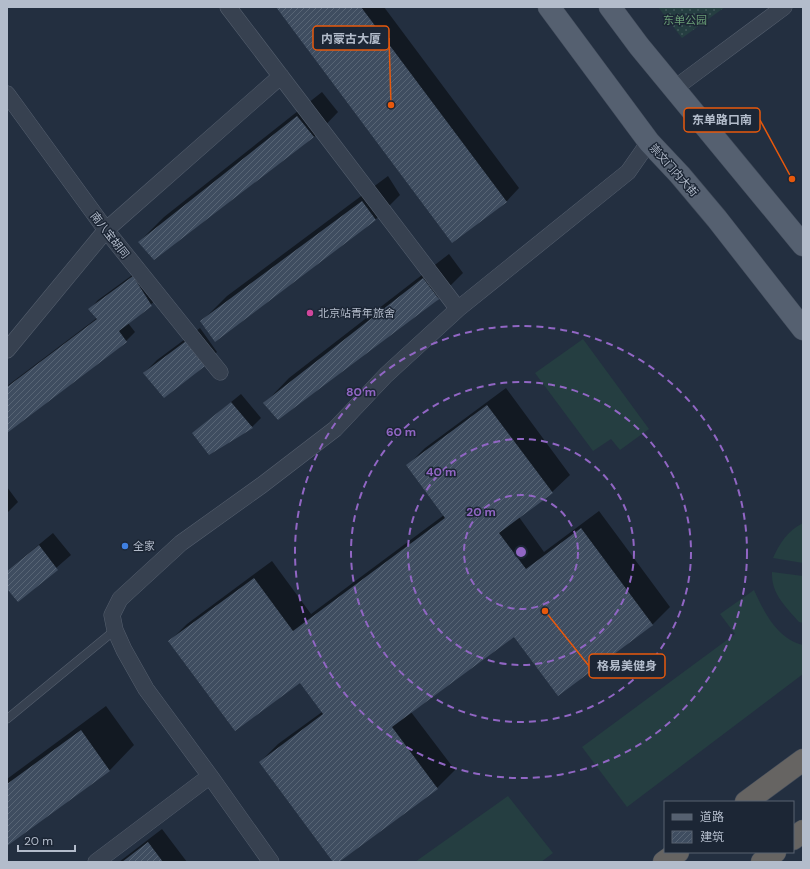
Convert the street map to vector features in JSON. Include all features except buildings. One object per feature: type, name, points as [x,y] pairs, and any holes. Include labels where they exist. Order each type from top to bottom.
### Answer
[{"type":"highway","points":[[747,801],[803,760]]},
{"type":"highway","points":[[794,838],[803,831]]},
{"type":"highway","points":[[664,862],[677,853]]},
{"type":"highway","points":[[762,862],[775,853]]},
{"type":"main road","name":"崇文门内大街","points":[[549,7],[649,142],[680,175],[717,219],[803,329]]},
{"type":"main road","points":[[610,7],[639,46],[676,88],[803,245]]},
{"type":"street","points":[[228,7],[458,309]]},
{"type":"street","points":[[676,88],[784,7]]},
{"type":"street","points":[[7,350],[106,230],[281,76]]},
{"type":"street","name":"南八宝胡同","points":[[7,94],[106,230],[220,372]]},
{"type":"street","points":[[271,862],[146,689],[115,630],[112,615],[120,599],[181,543],[262,485],[336,429],[386,375],[458,309],[628,172],[649,142]]},
{"type":"street","points":[[96,862],[210,776]]},
{"type":"lane","points":[[7,719],[115,630]]},
{"type":"green space","name":"东单公园","points":[[658,7],[725,7],[682,38]]},
{"type":"green space","points":[[583,339],[649,429],[620,450],[611,439],[593,451],[535,373]]},
{"type":"green space","points":[[803,523],[803,563],[773,558],[778,547],[788,534]]},
{"type":"green space","points":[[772,572],[803,576],[803,623],[799,622],[780,600],[772,580]]},
{"type":"green space","points":[[754,590],[772,624],[786,637],[803,645],[803,674],[627,807],[582,747],[735,634],[720,614]]},
{"type":"green space","points":[[508,796],[553,853],[541,862],[415,862]]},
{"type":"place","name":"内蒙古大厦","points":[[391,105]]},
{"type":"place","name":"东单路口南","points":[[792,179]]},
{"type":"place","name":"北京站青年旅舍","points":[[310,313]]},
{"type":"place","name":"全家","points":[[125,546]]},
{"type":"place","name":"格易美健身","points":[[545,611]]}]
